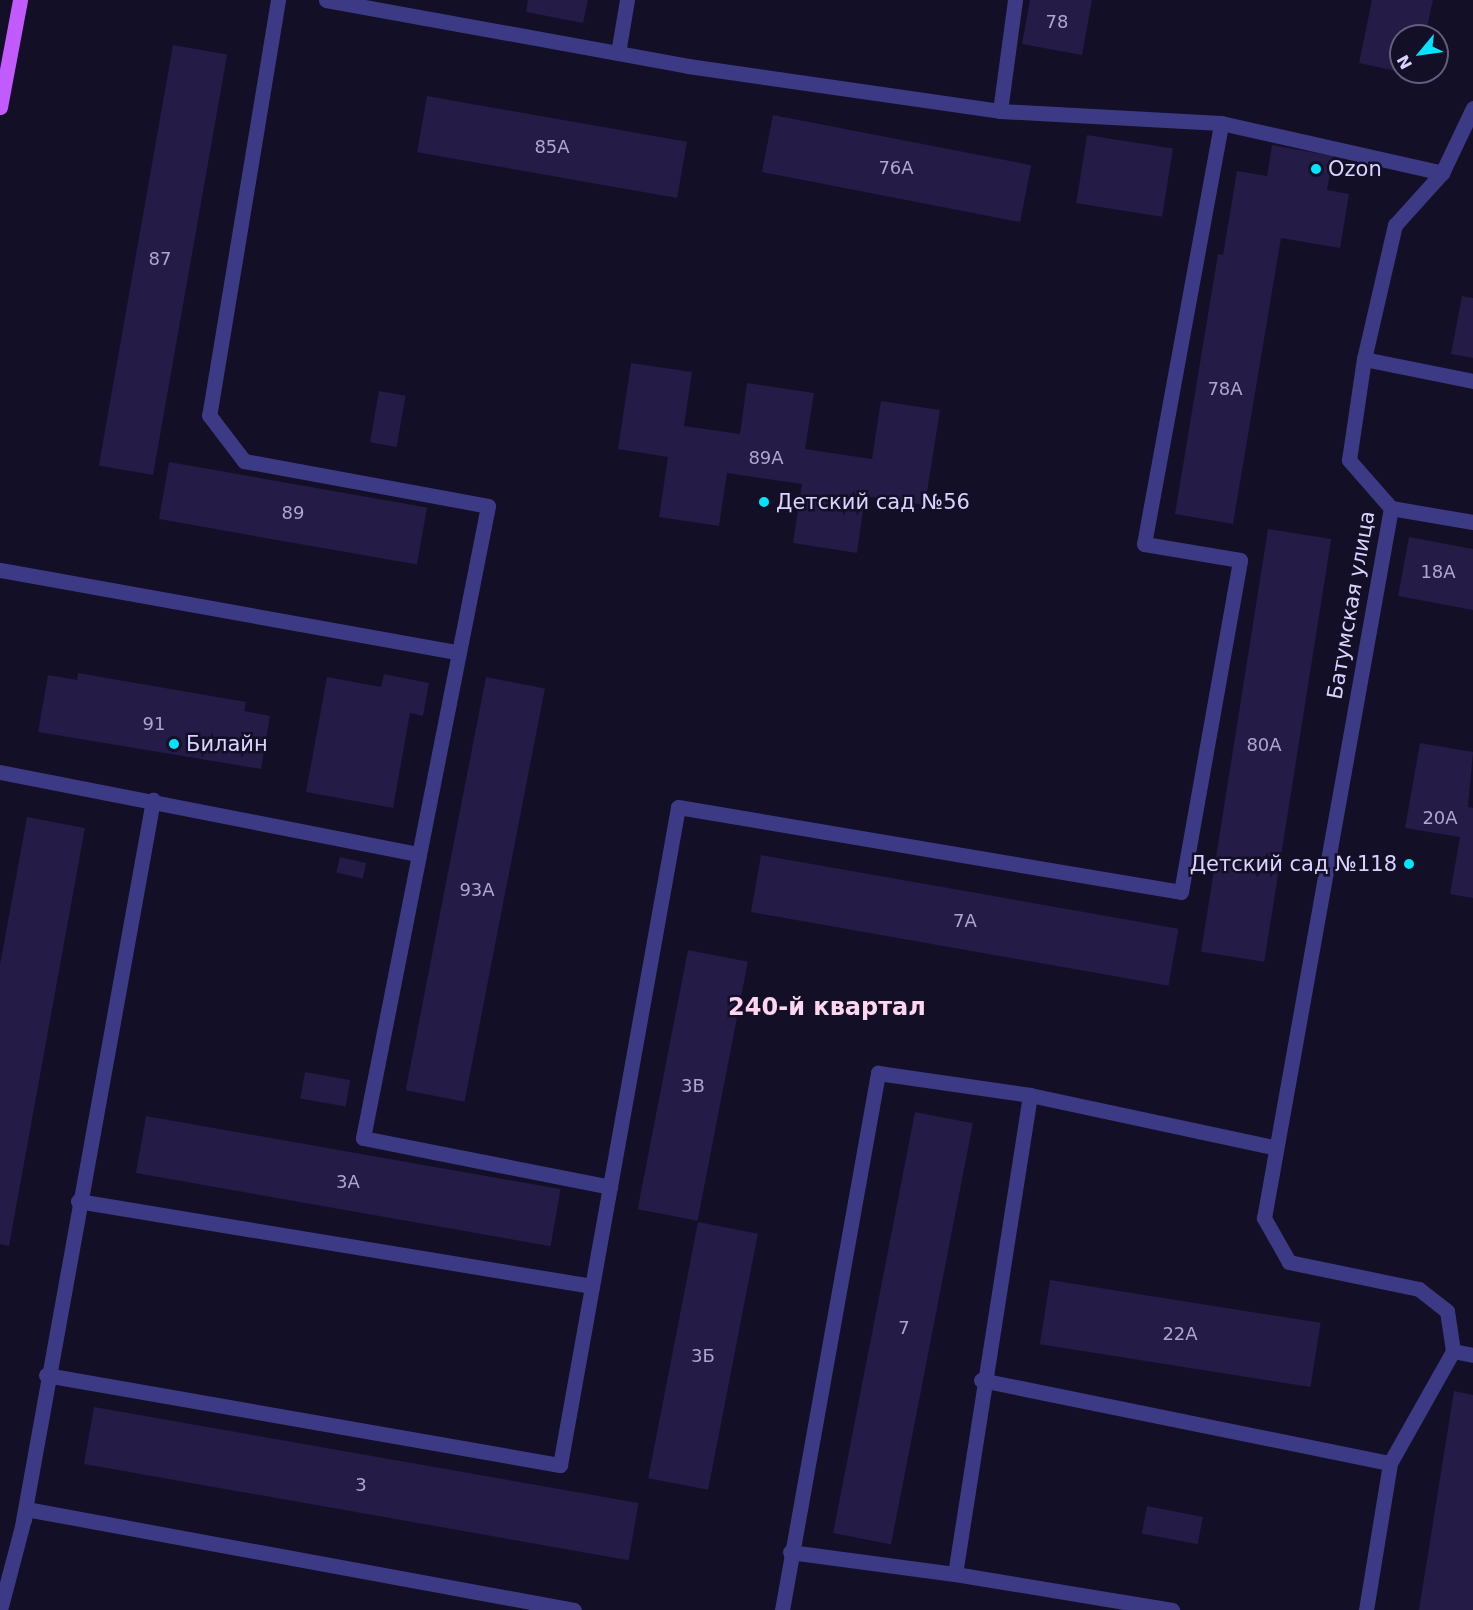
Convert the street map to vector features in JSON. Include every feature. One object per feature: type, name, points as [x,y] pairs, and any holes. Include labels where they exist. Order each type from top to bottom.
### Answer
[{"type":"main road","points":[[0,107],[4,61],[20,0]]},
{"type":"street","points":[[278,0],[209,416],[244,461],[488,506],[417,854],[363,1138],[610,1187]]},
{"type":"street","points":[[326,0],[618,53],[1000,111],[1221,123],[1442,173]]},
{"type":"street","points":[[618,53],[627,0]]},
{"type":"street","points":[[1000,111],[1015,0]]},
{"type":"street","name":"Батумская улица","points":[[1453,1351],[1447,1311],[1419,1289],[1289,1262],[1264,1218],[1273,1148],[1391,508],[1349,460],[1364,359],[1395,225],[1442,173],[1473,108]]},
{"type":"street","points":[[46,1375],[560,1465],[678,807],[1181,892],[1240,560],[1144,544],[1221,123]]},
{"type":"street","points":[[1364,359],[1473,381]]},
{"type":"street","points":[[1391,508],[1473,522]]},
{"type":"street","points":[[0,570],[458,652]]},
{"type":"street","points":[[0,772],[153,800],[417,854]]},
{"type":"street","points":[[22,1526],[46,1375],[153,800]]},
{"type":"street","points":[[782,1610],[790,1552],[879,1073],[1030,1095],[1273,1148]]},
{"type":"street","points":[[955,1574],[981,1380],[1030,1095]]},
{"type":"street","points":[[78,1201],[592,1286]]},
{"type":"street","points":[[1366,1610],[1390,1463],[1453,1351],[1473,1354]]},
{"type":"street","points":[[981,1380],[1390,1463]]},
{"type":"street","points":[[0,1610],[26,1509],[574,1610]]},
{"type":"street","points":[[790,1552],[955,1574],[1172,1610]]},
{"type":"building","points":[[528,0],[588,0],[583,23],[526,12]]},
{"type":"building","points":[[1030,0],[1092,0],[1082,55],[1022,44]]},
{"type":"building","points":[[1372,0],[1433,0],[1428,24],[1389,24],[1389,69],[1359,63]]},
{"type":"building","points":[[173,45],[227,55],[153,475],[99,466]]},
{"type":"building","points":[[427,96],[687,142],[677,198],[417,152]]},
{"type":"building","points":[[773,115],[1031,165],[1020,222],[762,172]]},
{"type":"building","points":[[1087,135],[1173,149],[1162,217],[1076,203]]},
{"type":"building","points":[[1272,145],[1333,156],[1327,190],[1349,194],[1340,248],[1281,238],[1233,524],[1175,514],[1218,254],[1223,255],[1237,171],[1267,176]]},
{"type":"building","points":[[1462,296],[1473,298],[1473,358],[1451,354]]},
{"type":"building","points":[[631,363],[692,372],[684,426],[740,434],[747,383],[814,393],[805,449],[872,459],[881,401],[940,410],[925,505],[865,496],[857,553],[793,543],[802,484],[727,473],[719,526],[659,517],[668,457],[618,449]]},
{"type":"building","points":[[379,391],[406,396],[397,447],[370,442]]},
{"type":"building","points":[[169,462],[427,507],[417,565],[159,519]]},
{"type":"building","points":[[1268,529],[1331,539],[1264,962],[1201,952]]},
{"type":"building","points":[[1409,537],[1473,549],[1473,610],[1398,596]]},
{"type":"building","points":[[78,673],[246,702],[244,711],[270,716],[261,769],[38,732],[48,675],[77,680]]},
{"type":"building","points":[[384,674],[429,683],[423,716],[410,713],[393,808],[306,792],[327,677],[381,687]]},
{"type":"building","points":[[486,677],[545,688],[465,1102],[406,1090]]},
{"type":"building","points":[[1420,743],[1473,752],[1468,807],[1473,808],[1473,898],[1450,894],[1460,837],[1405,828]]},
{"type":"building","points":[[27,817],[85,828],[9,1246],[0,1244],[0,965]]},
{"type":"building","points":[[761,855],[1179,929],[1168,986],[751,912]]},
{"type":"building","points":[[340,857],[366,863],[363,879],[336,873]]},
{"type":"building","points":[[688,950],[748,962],[698,1221],[638,1209]]},
{"type":"building","points":[[305,1072],[350,1080],[346,1107],[300,1099]]},
{"type":"building","points":[[915,1112],[973,1123],[891,1544],[833,1533]]},
{"type":"building","points":[[146,1116],[561,1189],[551,1246],[136,1173]]},
{"type":"building","points":[[698,1222],[758,1234],[708,1490],[648,1478]]},
{"type":"building","points":[[1050,1280],[1321,1323],[1310,1387],[1040,1344]]},
{"type":"building","points":[[1454,1391],[1473,1395],[1473,1610],[1419,1610]]},
{"type":"building","points":[[94,1407],[639,1503],[629,1560],[84,1464]]},
{"type":"building","points":[[1147,1506],[1203,1517],[1198,1544],[1142,1533]]},
{"type":"place","name":"Ozon","points":[[1316,169]]},
{"type":"place","name":"Детский сад №56","points":[[764,502]]},
{"type":"place","name":"Билайн","points":[[174,744]]},
{"type":"place","name":"Детский сад №118","points":[[1409,864]]},
{"type":"district","name":"240-й квартал","points":[[827,1008]]}]
